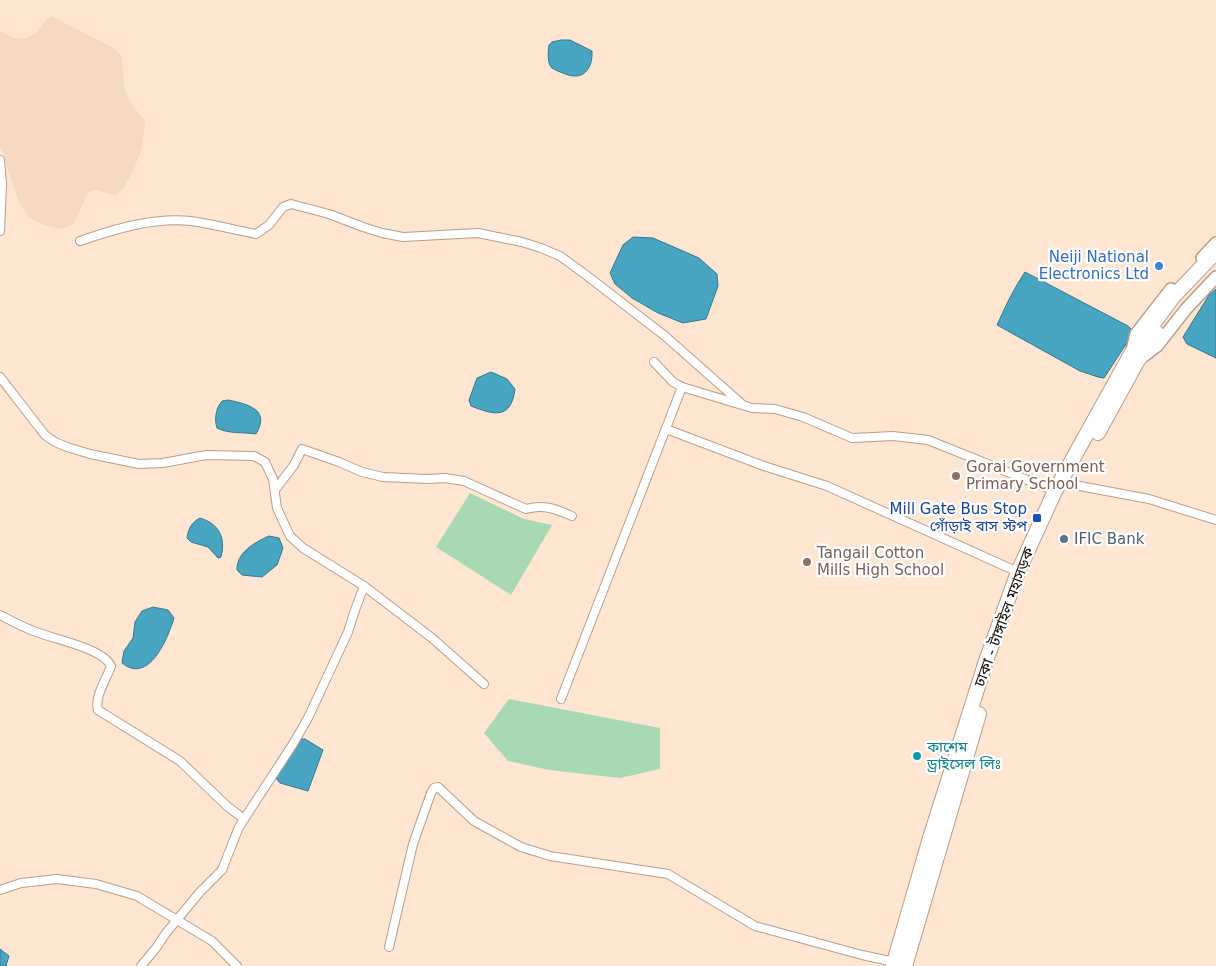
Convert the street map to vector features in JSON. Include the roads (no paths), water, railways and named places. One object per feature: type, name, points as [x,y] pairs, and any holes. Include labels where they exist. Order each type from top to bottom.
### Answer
[{"type":"highway","name":"ঢাকা - টাঙ্গাইল মহাসড়ক","points":[[936,840],[986,661],[1018,572],[1055,491],[1134,358],[1173,297],[1216,252]]},
{"type":"highway","name":"ঢাকা - টাঙ্গাইল মহাসড়ক","points":[[897,965],[1005,629],[1051,518],[1134,358],[1194,286],[1216,265]]},
{"type":"main road","points":[[1134,358],[1136,334],[1168,293],[1216,243]]},
{"type":"main road","points":[[1134,358],[1157,346],[1186,309],[1216,277]]},
{"type":"street","points":[[0,160],[2,184],[0,231]]},
{"type":"street","points":[[80,241],[112,230],[152,222],[190,221],[256,234],[269,225],[283,207],[291,204],[329,214],[369,229],[403,237],[478,233],[522,242],[560,256],[586,275],[665,336],[743,405]]},
{"type":"street","points":[[654,362],[674,382],[682,387],[752,408],[775,409],[794,414],[852,438],[893,436],[928,440],[1055,491]]},
{"type":"street","points":[[0,377],[45,435],[61,444],[90,454],[139,464],[164,463],[206,455],[254,456],[265,462],[273,479],[277,508],[290,536],[303,548],[364,586],[432,638],[484,684]]},
{"type":"street","points":[[561,700],[682,387]]},
{"type":"street","points":[[666,429],[764,466],[827,486],[1018,572]]},
{"type":"street","points":[[274,490],[294,465],[302,449],[362,472],[383,477],[445,478],[464,481],[526,509],[550,506],[572,516]]},
{"type":"street","points":[[1069,484],[1149,499],[1216,520]]},
{"type":"street","points":[[141,966],[176,920],[222,870],[244,818],[308,718],[348,632],[354,610],[364,586]]},
{"type":"street","points":[[0,615],[32,631],[84,647],[109,662],[111,666],[97,700],[96,707],[98,710],[180,761],[227,806],[244,818]]},
{"type":"street","points":[[389,947],[413,844],[431,793],[434,788],[438,787],[474,821],[521,847],[550,856],[668,874],[755,926],[897,965]]},
{"type":"street","points":[[0,890],[20,883],[57,879],[96,884],[137,896],[212,942],[237,966]]},
{"type":"water","points":[[570,40],[592,51],[591,64],[581,75],[570,75],[550,66],[548,57],[549,45],[552,42]]},
{"type":"water","points":[[633,237],[653,238],[699,258],[717,274],[718,286],[706,319],[683,323],[658,313],[632,298],[615,284],[610,273],[623,245]]},
{"type":"water","points":[[1025,272],[1128,326],[1134,332],[1104,378],[1080,371],[997,325]]},
{"type":"water","points":[[1216,289],[1216,358],[1187,344],[1183,337],[1209,295]]},
{"type":"water","points":[[491,372],[507,379],[515,389],[510,406],[505,410],[494,413],[471,406],[469,400],[477,378]]},
{"type":"water","points":[[228,400],[242,403],[259,413],[261,419],[260,426],[256,434],[231,432],[217,428],[216,417],[218,407],[222,401]]},
{"type":"water","points":[[200,518],[212,524],[220,532],[222,537],[221,557],[218,558],[208,547],[191,542],[187,538],[191,526]]},
{"type":"water","points":[[269,536],[279,538],[283,548],[277,565],[262,577],[242,575],[237,570],[243,553],[258,541]]},
{"type":"water","points":[[153,607],[168,610],[174,618],[171,627],[162,647],[149,664],[141,668],[132,668],[122,663],[124,651],[133,638],[135,622],[142,611]]},
{"type":"water","points":[[298,739],[305,739],[323,750],[308,791],[280,783],[275,777]]},
{"type":"water","points":[[0,949],[9,956],[6,966],[0,966]]},
{"type":"place","name":"Neiji National Electronics Ltd","points":[[1159,266]]},
{"type":"place","name":"Gorai Government Primary School","points":[[956,476]]},
{"type":"place","name":"Mill Gate Bus Stop গোঁড়াই বাস স্টপ","points":[[1037,518]]},
{"type":"place","name":"IFIC Bank","points":[[1064,539]]},
{"type":"place","name":"Tangail Cotton Mills High School","points":[[807,562]]},
{"type":"place","name":"কাশেম ড্রাইসেল লিঃ","points":[[917,756]]}]
